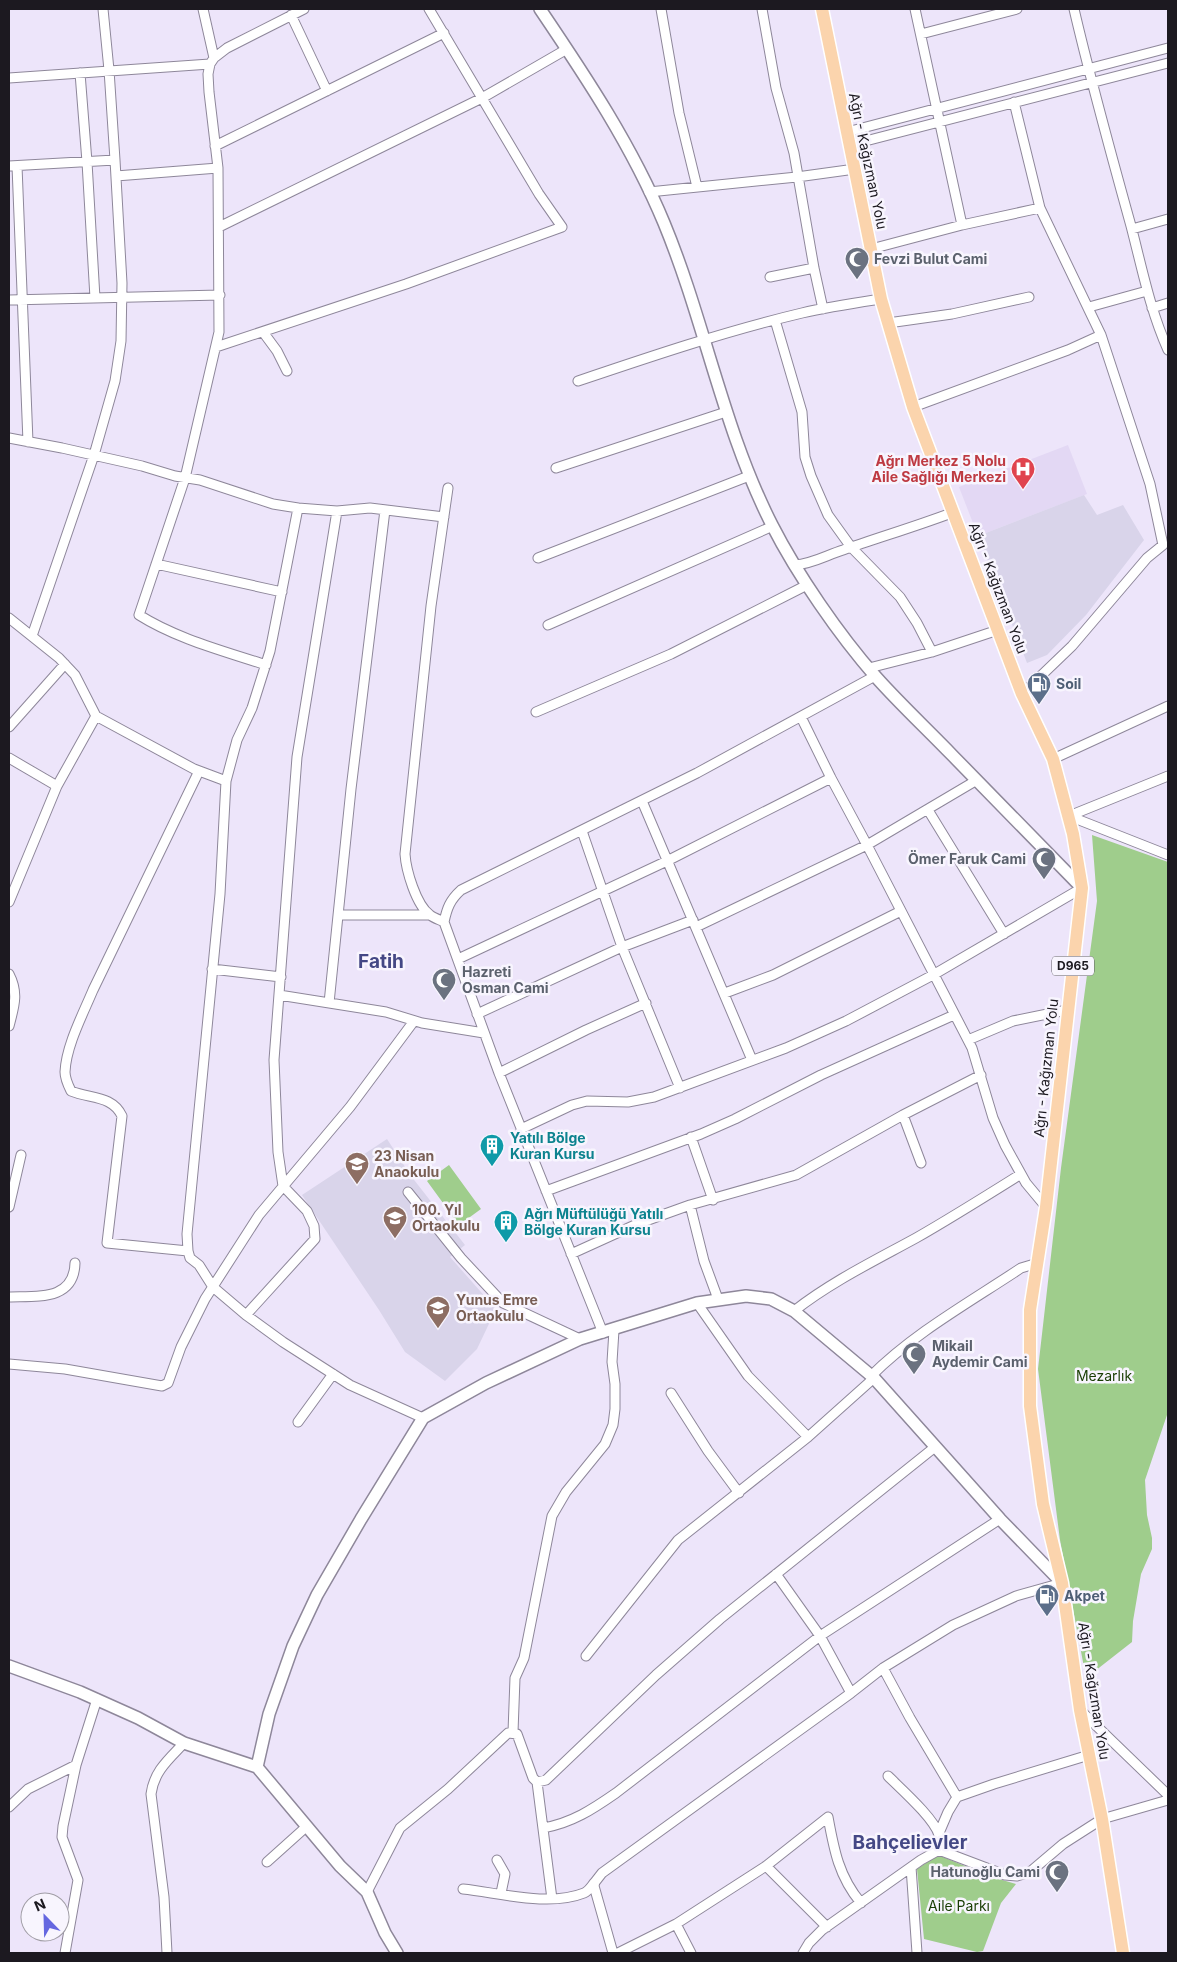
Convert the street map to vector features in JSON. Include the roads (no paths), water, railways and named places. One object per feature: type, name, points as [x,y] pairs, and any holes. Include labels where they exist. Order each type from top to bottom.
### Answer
[{"type":"main road","name":"Ağrı - Kağızman Yolu","points":[[822,9],[881,299],[888,323],[913,407],[1022,694],[1053,759],[1069,816],[1082,888],[1046,1207],[1030,1310],[1030,1406],[1043,1504],[1062,1583],[1080,1710],[1102,1819],[1123,1953]]},
{"type":"street","points":[[32,636],[94,455],[119,361],[122,341],[122,298],[116,176],[103,9]]},
{"type":"street","points":[[203,9],[212,61],[208,74],[218,168],[219,332],[185,478],[139,615],[152,623],[198,642],[266,665]]},
{"type":"street","points":[[9,78],[212,61],[227,48],[304,9]]},
{"type":"street","points":[[216,347],[406,284],[562,227],[539,194],[429,9]]},
{"type":"street","points":[[521,1129],[572,1105],[594,1101],[628,1102],[654,1097],[752,1060],[846,1021],[934,975],[1082,888],[872,672],[807,585],[772,526],[749,476],[726,412],[697,314],[667,232],[649,192],[632,156],[600,100],[540,9]]},
{"type":"street","points":[[661,9],[679,113],[697,187]]},
{"type":"street","points":[[762,9],[776,88],[794,153],[823,309]]},
{"type":"street","points":[[915,9],[962,225]]},
{"type":"street","points":[[974,9],[978,19]]},
{"type":"street","points":[[921,34],[1017,9]]},
{"type":"street","points":[[1074,9],[1091,82],[1132,229],[1147,291],[1168,350]]},
{"type":"street","points":[[291,15],[327,91]]},
{"type":"street","points":[[215,146],[444,33]]},
{"type":"street","points":[[847,132],[1168,48]]},
{"type":"street","points":[[219,227],[482,98],[567,49]]},
{"type":"street","points":[[850,145],[1168,62]]},
{"type":"street","points":[[80,73],[95,298]]},
{"type":"street","points":[[1014,102],[1040,208],[1101,335],[1150,484],[1166,544],[1147,558],[1072,646],[1022,694]]},
{"type":"street","points":[[28,442],[22,300],[13,166],[115,160]]},
{"type":"street","points":[[116,176],[218,168]]},
{"type":"street","points":[[649,192],[797,177],[855,169]]},
{"type":"street","points":[[871,249],[962,225],[1040,208]]},
{"type":"street","points":[[1132,229],[1168,219]]},
{"type":"street","points":[[770,277],[814,268]]},
{"type":"street","points":[[1088,306],[1147,291]]},
{"type":"street","points":[[9,300],[220,296]]},
{"type":"street","points":[[888,323],[952,314],[1029,297]]},
{"type":"street","points":[[578,381],[704,339],[823,309],[881,299]]},
{"type":"street","points":[[1152,308],[1168,303]]},
{"type":"street","points":[[775,320],[802,412],[805,457],[828,515],[850,547],[900,597],[917,623],[932,652]]},
{"type":"street","points":[[263,332],[277,351],[287,371]]},
{"type":"street","points":[[913,407],[1068,350],[1101,335]]},
{"type":"street","points":[[556,468],[726,412]]},
{"type":"street","points":[[9,438],[94,455],[200,480],[273,504],[337,511],[370,508],[444,517]]},
{"type":"street","points":[[538,558],[749,476]]},
{"type":"street","points":[[429,915],[415,892],[406,869],[405,854],[432,606],[448,488]]},
{"type":"street","points":[[298,508],[266,665],[252,708],[237,740],[226,782],[220,894],[187,1234],[188,1251],[190,1258],[199,1265],[213,1287],[246,1315],[350,1385],[423,1418]]},
{"type":"street","points":[[329,1003],[351,789],[385,510]]},
{"type":"street","points":[[246,1315],[315,1239],[314,1226],[307,1211],[283,1186],[278,1152],[274,1060],[297,757],[337,511]]},
{"type":"street","points":[[795,564],[805,564],[850,547],[907,530],[954,512]]},
{"type":"street","points":[[548,625],[772,526]]},
{"type":"street","points":[[156,564],[282,592]]},
{"type":"street","points":[[536,712],[671,654],[807,585]]},
{"type":"street","points":[[9,618],[65,664],[75,675],[96,716],[199,771],[226,782]]},
{"type":"street","points":[[603,1333],[499,1073],[444,922],[447,908],[452,898],[461,890],[642,801],[801,717],[872,672],[998,630]]},
{"type":"street","points":[[9,727],[65,664]]},
{"type":"street","points":[[1053,759],[1168,706]]},
{"type":"street","points":[[9,902],[11,888],[57,786],[96,716]]},
{"type":"street","points":[[801,717],[968,1040],[993,1118],[1026,1183],[1046,1207]]},
{"type":"street","points":[[9,758],[57,786]]},
{"type":"street","points":[[188,1251],[107,1243],[122,1116],[118,1107],[111,1102],[71,1091],[65,1074],[67,1060],[78,1024],[93,990],[199,771]]},
{"type":"street","points":[[1069,816],[1168,776]]},
{"type":"street","points":[[458,959],[667,862],[831,778]]},
{"type":"street","points":[[477,1014],[622,948],[695,924],[867,845],[977,780]]},
{"type":"street","points":[[642,801],[752,1060]]},
{"type":"street","points":[[928,810],[1004,934]]},
{"type":"street","points":[[1069,816],[1168,855]]},
{"type":"street","points":[[582,831],[622,948],[680,1088]]},
{"type":"street","points":[[725,993],[773,975],[901,912]]},
{"type":"street","points":[[338,914],[429,915],[444,922]]},
{"type":"street","points":[[212,969],[281,977]]},
{"type":"street","points":[[9,974],[16,996],[9,1026]]},
{"type":"street","points":[[280,995],[386,1012],[414,1020],[484,1033]]},
{"type":"street","points":[[499,1073],[646,1003]]},
{"type":"street","points":[[968,1040],[1013,1021],[1067,1010]]},
{"type":"street","points":[[546,1190],[735,1119],[821,1075],[954,1015]]},
{"type":"street","points":[[9,1364],[65,1369],[162,1386],[168,1383],[188,1331],[213,1287],[259,1215],[350,1107],[414,1020]]},
{"type":"street","points":[[571,1254],[636,1224],[690,1205],[796,1175],[903,1115],[980,1075]]},
{"type":"street","points":[[903,1115],[921,1163]]},
{"type":"street","points":[[691,1137],[713,1200]]},
{"type":"street","points":[[9,1207],[21,1155]]},
{"type":"street","points":[[794,1311],[834,1284],[930,1230],[1021,1174]]},
{"type":"street","points":[[408,1192],[461,1258],[503,1302],[580,1339]]},
{"type":"street","points":[[690,1205],[704,1261],[718,1299]]},
{"type":"street","points":[[9,1297],[47,1294],[67,1287],[73,1276],[75,1263]]},
{"type":"street","points":[[586,1656],[678,1540],[808,1437],[872,1377],[887,1360],[1013,1273],[1026,1266],[1037,1265]]},
{"type":"street","points":[[257,1767],[268,1714],[293,1646],[309,1612],[361,1519],[423,1418],[486,1383],[580,1339],[718,1299],[746,1296],[771,1299],[794,1311],[872,1377],[1000,1519],[1062,1583],[1016,1596],[953,1625],[883,1668],[602,1873],[586,1892],[552,1899],[542,1899],[463,1889]]},
{"type":"street","points":[[697,1304],[748,1376],[808,1437]]},
{"type":"street","points":[[513,1732],[515,1678],[524,1658],[552,1516],[566,1492],[605,1444],[613,1425],[616,1408],[612,1362],[614,1330]]},
{"type":"street","points":[[298,1422],[333,1374]]},
{"type":"street","points":[[671,1394],[708,1451],[739,1492]]},
{"type":"street","points":[[537,1782],[546,1780],[551,1776],[662,1670],[720,1619],[935,1447]]},
{"type":"street","points":[[543,1828],[560,1825],[578,1818],[616,1793],[820,1636],[1000,1519]]},
{"type":"street","points":[[776,1574],[820,1636],[851,1693]]},
{"type":"street","points":[[9,1666],[97,1699],[138,1718],[184,1743],[257,1767],[306,1828],[340,1866],[367,1892],[385,1933],[397,1953]]},
{"type":"street","points":[[883,1668],[957,1797]]},
{"type":"street","points":[[65,1953],[78,1880],[62,1837],[76,1765],[97,1699]]},
{"type":"street","points":[[1080,1710],[1168,1795]]},
{"type":"street","points":[[513,1732],[517,1734],[528,1768],[537,1782],[552,1899]]},
{"type":"street","points":[[367,1892],[400,1828],[448,1789],[508,1733],[513,1732]]},
{"type":"street","points":[[167,1953],[164,1897],[151,1794],[153,1780],[164,1764],[184,1743]]},
{"type":"street","points":[[803,1953],[809,1943],[827,1927],[911,1867],[939,1850],[939,1833],[957,1797],[1089,1755]]},
{"type":"street","points":[[9,1807],[28,1789],[76,1765]]},
{"type":"street","points":[[888,1776],[908,1795],[939,1833]]},
{"type":"street","points":[[939,1850],[1005,1875],[1016,1876],[1030,1872],[1063,1844],[1102,1819],[1168,1800]]},
{"type":"street","points":[[618,1953],[676,1924],[766,1866],[828,1817],[838,1867],[848,1886],[861,1902]]},
{"type":"street","points":[[267,1862],[306,1828]]},
{"type":"street","points":[[497,1860],[504,1874],[501,1893]]},
{"type":"street","points":[[766,1866],[827,1927]]},
{"type":"street","points":[[911,1867],[917,1953]]},
{"type":"street","points":[[595,1882],[595,1889],[613,1953]]},
{"type":"street","points":[[676,1924],[691,1953]]},
{"type":"place","name":"Fevzi Bulut Cami","points":[[857,280]]},
{"type":"place","name":"Ağrı Merkez 5 Nolu Aile Sağlığı Merkezi","points":[[1023,490]]},
{"type":"place","name":"Soil","points":[[1039,705]]},
{"type":"place","name":"Ömer Faruk Cami","points":[[1044,880]]},
{"type":"place","name":"Hazreti Osman Cami","points":[[444,1001]]},
{"type":"place","name":"Yatılı Bölge Kuran Kursu","points":[[492,1167]]},
{"type":"place","name":"23 Nisan Anaokulu","points":[[357,1185]]},
{"type":"place","name":"100. Yıl Ortaokulu","points":[[395,1239]]},
{"type":"place","name":"Ağrı Müftülüğü Yatılı Bölge Kuran Kursu","points":[[506,1243]]},
{"type":"place","name":"Yunus Emre Ortaokulu","points":[[438,1329]]},
{"type":"place","name":"Mikail Aydemir Cami","points":[[914,1375]]},
{"type":"place","name":"Akpet","points":[[1047,1617]]},
{"type":"place","name":"Hatunoğlu Cami","points":[[1057,1893]]},
{"type":"district","name":"Fatih","points":[[381,961]]},
{"type":"district","name":"Bahçelievler","points":[[910,1842]]},
{"type":"park label","name":"Mezarlık","points":[[1104,1376]]},
{"type":"park label","name":"Aile Parkı","points":[[959,1906]]}]
